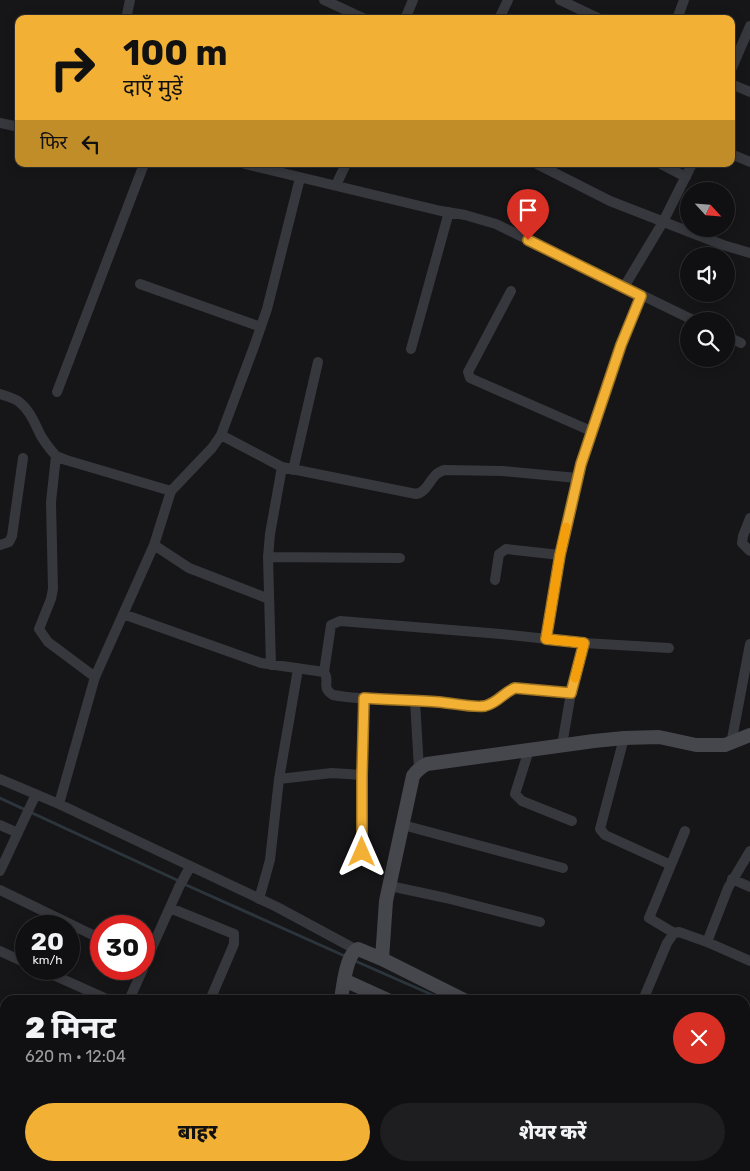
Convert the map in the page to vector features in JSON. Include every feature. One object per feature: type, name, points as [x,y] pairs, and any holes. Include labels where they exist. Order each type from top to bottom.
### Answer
[{"type":"street","points":[[127,15],[130,0]]},
{"type":"street","points":[[324,0],[356,15]]},
{"type":"street","points":[[407,15],[413,0]]},
{"type":"street","points":[[501,15],[508,0]]},
{"type":"street","points":[[560,0],[592,15]]},
{"type":"street","points":[[678,15],[684,0]]},
{"type":"street","points":[[735,61],[750,26]]},
{"type":"street","points":[[735,86],[750,92]]},
{"type":"street","points":[[0,123],[15,126]]},
{"type":"street","points":[[735,156],[750,162]]},
{"type":"street","points":[[57,392],[143,167]]},
{"type":"street","points":[[257,167],[465,215],[496,224],[680,314]]},
{"type":"street","points":[[336,186],[345,167]]},
{"type":"street","points":[[542,167],[610,201],[723,245],[750,253]]},
{"type":"street","points":[[667,167],[686,177]]},
{"type":"street","points":[[624,287],[663,222],[691,167]]},
{"type":"street","points":[[59,804],[95,677],[154,545],[171,491],[212,448],[221,434],[261,327],[300,178]]},
{"type":"street","points":[[411,349],[449,212]]},
{"type":"street","points":[[140,284],[261,327]]},
{"type":"street","points":[[512,291],[468,372],[470,378],[591,431]]},
{"type":"street","points":[[546,639],[560,555],[577,478],[621,345],[641,296]]},
{"type":"street","points":[[735,340],[741,343]]},
{"type":"street","points":[[293,470],[318,362]]},
{"type":"street","points":[[0,394],[17,400],[24,406],[33,417],[49,449],[56,456],[171,491]]},
{"type":"street","points":[[221,434],[282,467],[416,494],[423,492],[439,471],[445,470],[503,471],[577,478]]},
{"type":"street","points":[[56,456],[51,502],[53,589],[52,599],[39,629],[48,642],[95,677]]},
{"type":"street","points":[[0,545],[9,542],[12,536],[23,458]]},
{"type":"street","points":[[271,665],[268,557],[270,534],[282,467]]},
{"type":"street","points":[[750,518],[742,543],[750,551]]},
{"type":"street","points":[[154,545],[189,568],[269,599]]},
{"type":"street","points":[[495,580],[499,554],[506,549],[560,555]]},
{"type":"street","points":[[268,557],[400,558]]},
{"type":"street","points":[[123,614],[261,663],[324,672]]},
{"type":"street","points":[[571,693],[515,688],[509,690],[492,704],[483,706],[333,695],[326,688],[324,672],[331,626],[340,621],[584,643],[669,648]]},
{"type":"street","points":[[562,745],[571,693],[584,643]]},
{"type":"street","points":[[731,744],[750,644]]},
{"type":"street","points":[[259,899],[270,860],[279,779],[298,669]]},
{"type":"street","points":[[362,852],[364,698]]},
{"type":"street","points":[[415,701],[419,769]]},
{"type":"street","points":[[382,958],[386,901],[414,776],[419,769],[427,764],[624,738],[659,737],[696,745],[731,744],[750,736]]},
{"type":"street","points":[[624,738],[600,828],[605,835],[671,865]]},
{"type":"street","points":[[529,750],[515,794],[522,801],[572,821]]},
{"type":"street","points":[[279,779],[332,773],[362,775]]},
{"type":"street","points":[[0,779],[59,804],[190,868],[259,899],[354,951],[361,949],[382,958],[454,995]]},
{"type":"street","points":[[0,871],[36,794]]},
{"type":"street","points":[[0,825],[18,833]]},
{"type":"street","points":[[404,826],[563,868]]},
{"type":"street","points":[[685,831],[649,918],[674,933],[679,932],[707,942],[750,961]]},
{"type":"street","points":[[707,942],[732,879],[750,851]]},
{"type":"street","points":[[155,940],[179,887],[190,868]]},
{"type":"street","points":[[732,879],[750,887]]},
{"type":"street","points":[[390,886],[540,922]]},
{"type":"street","points":[[0,890],[90,934]]},
{"type":"street","points":[[170,908],[234,934],[234,944],[212,995]]},
{"type":"street","points":[[645,995],[667,943],[674,933]]},
{"type":"street","points":[[0,951],[15,958]]},
{"type":"street","points":[[342,995],[345,976],[354,951]]},
{"type":"street","points":[[345,976],[379,995]]},
{"type":"street","points":[[64,980],[98,995]]},
{"type":"street","points":[[131,995],[137,980]]},
{"type":"waterway","points":[[0,798],[179,881]]},
{"type":"waterway","points":[[184,884],[347,957]]},
{"type":"waterway","points":[[353,960],[433,995]]},
{"type":"slow traffic","points":[[566,527],[546,639],[584,643],[575,678]]},
{"type":"route","points":[[362,852],[364,698],[483,706],[492,704],[509,690],[515,688],[571,693],[584,643],[546,639],[560,555],[577,478],[591,431],[621,345],[641,296],[528,240]]}]
